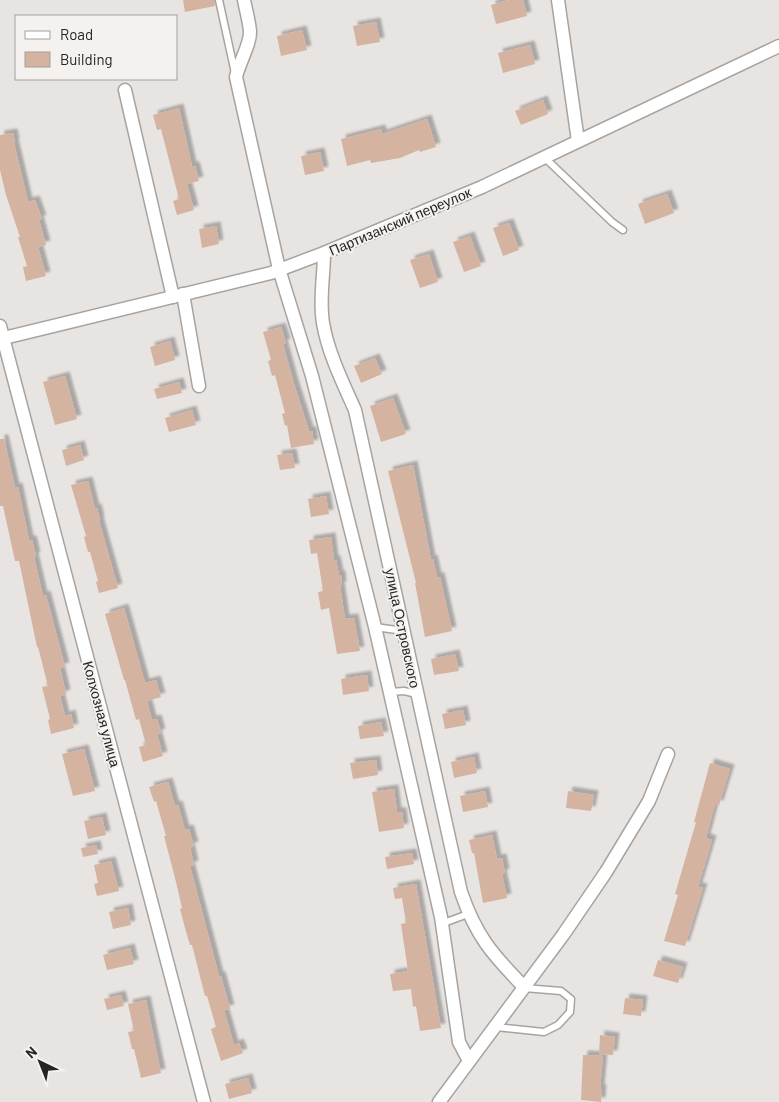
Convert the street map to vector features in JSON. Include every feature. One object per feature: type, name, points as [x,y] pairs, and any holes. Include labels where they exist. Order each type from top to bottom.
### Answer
[{"type":"street","points":[[244,0],[250,32],[249,41],[239,63],[236,76],[279,270],[312,376],[375,627],[441,924],[458,1042],[469,1061]]},
{"type":"street","points":[[558,0],[578,141]]},
{"type":"street","name":"Партизанский переулок","points":[[1,335],[178,296],[279,270],[482,187],[779,46]]},
{"type":"street","points":[[126,90],[199,386]]},
{"type":"street","name":"улица Островского","points":[[324,253],[323,323],[332,354],[355,410],[461,892],[468,914],[477,932],[491,952],[523,988]]},
{"type":"street","name":"Колхозная улица","points":[[1,335],[204,1102]]},
{"type":"street","points":[[439,1102],[606,872],[649,801],[668,754]]},
{"type":"lane","points":[[219,0],[236,76]]},
{"type":"lane","points":[[544,157],[612,222],[623,230]]},
{"type":"lane","points":[[375,627],[404,631]]},
{"type":"lane","points":[[390,692],[404,690],[418,695]]},
{"type":"lane","points":[[441,924],[468,914]]},
{"type":"lane","points":[[495,1026],[544,1032],[558,1025],[570,1012],[571,999],[561,992],[523,988]]},
{"type":"building","points":[[183,0],[214,0],[215,6],[185,12]]},
{"type":"building","points":[[509,0],[523,0],[527,16],[496,24],[491,5]]},
{"type":"building","points":[[376,22],[380,42],[357,46],[353,26]]},
{"type":"building","points":[[302,30],[307,50],[281,56],[277,36]]},
{"type":"building","points":[[530,45],[535,64],[503,73],[498,53]]},
{"type":"building","points":[[543,100],[548,114],[521,125],[515,111]]},
{"type":"building","points":[[179,108],[192,166],[195,166],[199,181],[187,184],[194,210],[177,215],[173,201],[179,199],[161,129],[157,130],[153,115]]},
{"type":"building","points":[[427,119],[436,147],[420,152],[419,150],[400,158],[371,163],[370,160],[347,166],[341,139],[381,129],[382,134]]},
{"type":"building","points":[[13,133],[28,202],[35,200],[42,219],[39,220],[46,245],[38,247],[46,276],[26,281],[23,267],[27,266],[0,170],[0,135]]},
{"type":"building","points":[[320,152],[324,171],[305,175],[301,156]]},
{"type":"building","points":[[667,194],[674,213],[645,224],[638,204]]},
{"type":"building","points":[[509,223],[519,250],[503,256],[493,228]]},
{"type":"building","points":[[216,226],[219,244],[202,248],[199,229]]},
{"type":"building","points":[[470,236],[481,266],[464,272],[453,242]]},
{"type":"building","points":[[429,254],[438,282],[420,288],[410,260]]},
{"type":"building","points":[[281,327],[286,343],[283,344],[294,384],[309,431],[312,431],[314,444],[291,448],[287,425],[285,426],[282,414],[285,413],[275,375],[272,376],[268,361],[271,360],[263,332]]},
{"type":"building","points":[[170,341],[175,360],[155,366],[150,347]]},
{"type":"building","points":[[375,358],[382,374],[361,383],[354,366]]},
{"type":"building","points":[[65,376],[77,419],[55,425],[43,382]]},
{"type":"building","points":[[179,382],[182,393],[157,399],[154,389]]},
{"type":"building","points":[[393,398],[406,434],[381,442],[370,406]]},
{"type":"building","points":[[192,410],[196,425],[169,432],[165,418]]},
{"type":"building","points":[[0,439],[4,439],[15,488],[18,487],[29,540],[32,540],[36,556],[34,557],[43,596],[46,595],[65,667],[60,668],[66,694],[60,696],[65,716],[71,714],[74,728],[51,734],[48,720],[50,719],[42,687],[48,686],[37,647],[19,561],[15,561],[3,506],[0,506]]},
{"type":"building","points":[[80,445],[84,460],[66,466],[62,450]]},
{"type":"building","points":[[292,453],[295,468],[280,470],[277,455]]},
{"type":"building","points":[[413,465],[431,560],[433,559],[437,577],[440,577],[452,631],[425,637],[416,583],[388,471]]},
{"type":"building","points":[[88,481],[118,588],[99,593],[96,582],[98,581],[90,552],[88,552],[84,537],[86,536],[71,485]]},
{"type":"building","points":[[326,496],[329,514],[311,517],[308,499]]},
{"type":"building","points":[[331,537],[334,560],[336,560],[339,575],[341,575],[342,586],[340,586],[345,619],[354,618],[360,651],[337,654],[329,608],[321,610],[318,592],[323,591],[317,553],[311,554],[309,540]]},
{"type":"building","points":[[124,608],[145,683],[156,680],[161,697],[147,701],[152,720],[157,719],[161,733],[157,734],[163,756],[143,762],[139,747],[146,745],[139,719],[136,720],[105,614]]},
{"type":"building","points":[[455,654],[459,671],[434,675],[431,659]]},
{"type":"building","points":[[367,675],[369,691],[343,695],[341,679]]},
{"type":"building","points":[[463,710],[466,725],[445,729],[442,714]]},
{"type":"building","points":[[381,722],[384,736],[360,739],[358,726]]},
{"type":"building","points":[[84,749],[95,791],[73,796],[62,754]]},
{"type":"building","points":[[474,757],[477,773],[454,778],[451,762]]},
{"type":"building","points":[[376,760],[378,775],[353,779],[350,763]]},
{"type":"building","points":[[710,763],[730,769],[719,805],[715,804],[706,838],[712,840],[698,887],[703,888],[685,946],[664,941],[678,895],[675,894],[696,822],[694,822]]},
{"type":"building","points":[[168,782],[175,806],[178,805],[185,830],[189,829],[194,846],[190,847],[194,865],[190,866],[219,976],[221,976],[230,1009],[224,1010],[234,1045],[239,1043],[243,1053],[221,1061],[211,1029],[216,1027],[180,909],[182,908],[164,836],[166,836],[156,801],[154,802],[149,787]]},
{"type":"building","points":[[394,789],[397,812],[402,812],[404,828],[379,832],[372,792]]},
{"type":"building","points":[[485,791],[488,807],[463,812],[460,796]]},
{"type":"building","points":[[568,791],[594,795],[591,811],[566,808]]},
{"type":"building","points":[[102,817],[106,835],[88,839],[84,821]]},
{"type":"building","points":[[492,835],[497,859],[502,858],[505,873],[502,874],[507,898],[483,903],[474,853],[472,853],[469,840]]},
{"type":"building","points":[[96,845],[98,854],[83,857],[81,848]]},
{"type":"building","points":[[412,853],[414,864],[387,869],[385,857]]},
{"type":"building","points":[[111,861],[119,891],[97,896],[94,884],[98,883],[94,865]]},
{"type":"building","points":[[416,884],[441,1028],[420,1031],[416,1006],[413,1007],[411,989],[393,991],[390,974],[408,971],[401,924],[406,923],[402,898],[395,899],[393,888]]},
{"type":"building","points":[[128,908],[131,925],[113,929],[109,912]]},
{"type":"building","points":[[130,948],[134,964],[107,970],[103,955]]},
{"type":"building","points":[[658,960],[683,967],[678,983],[653,976]]},
{"type":"building","points":[[121,995],[124,1006],[107,1010],[104,999]]},
{"type":"building","points":[[625,998],[643,1000],[641,1016],[623,1014]]},
{"type":"building","points":[[146,1000],[161,1073],[141,1078],[128,1032],[134,1031],[128,1004]]},
{"type":"building","points":[[600,1035],[615,1037],[613,1055],[599,1054]]},
{"type":"building","points":[[583,1055],[603,1056],[600,1089],[602,1089],[601,1102],[581,1100]]},
{"type":"building","points":[[248,1078],[252,1093],[229,1099],[225,1084]]}]
